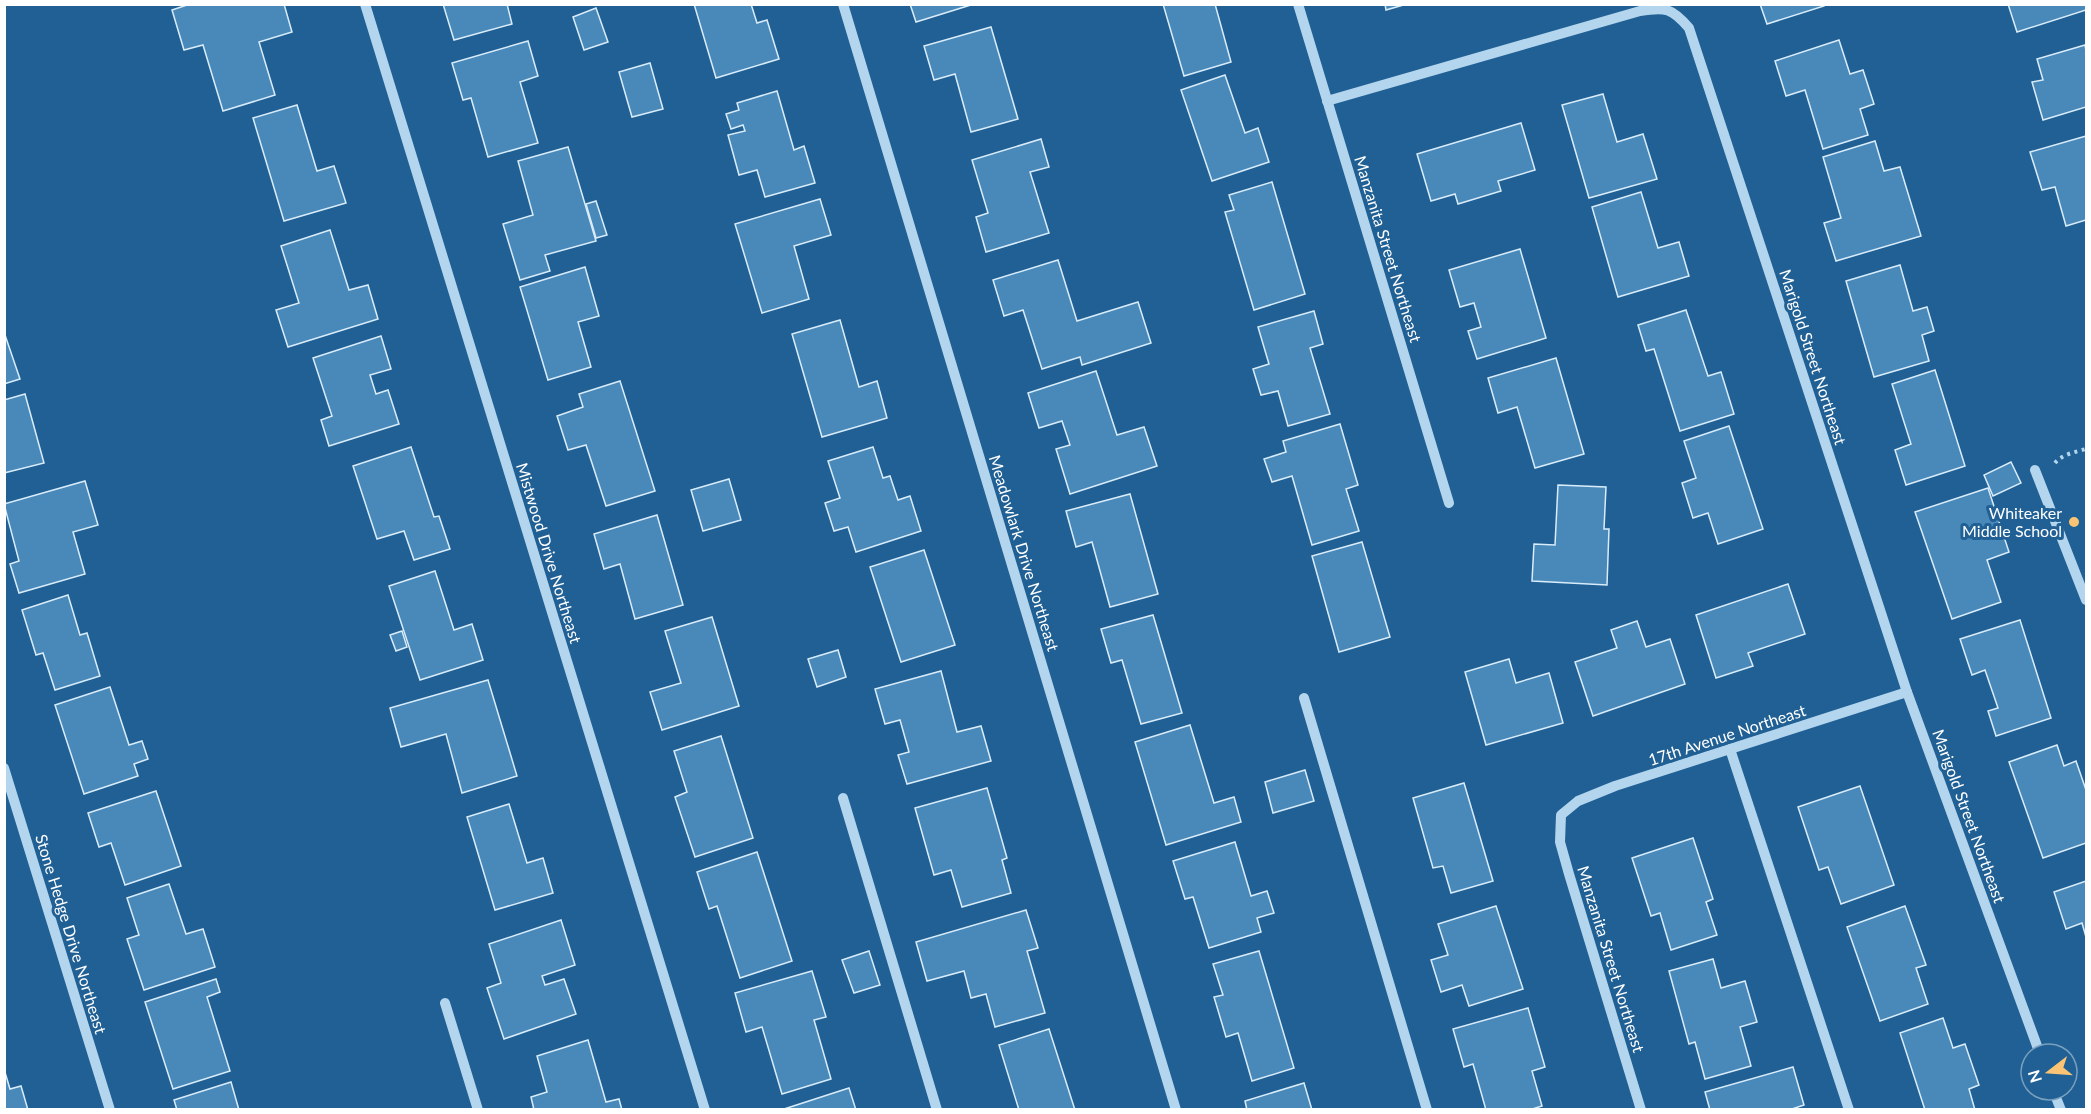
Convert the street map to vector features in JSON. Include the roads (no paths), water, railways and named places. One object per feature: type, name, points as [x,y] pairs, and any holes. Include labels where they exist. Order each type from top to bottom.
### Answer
[{"type":"street","name":"Mistwood Drive Northeast","points":[[365,4],[705,1110]]},
{"type":"street","name":"Meadowlark Drive Northeast","points":[[843,4],[1176,1110]]},
{"type":"street","name":"Manzanita Street Northeast","points":[[1298,4],[1449,503]]},
{"type":"street","name":"Marigold Street Northeast","points":[[1327,101],[1640,11],[1660,8],[1677,13],[1689,28],[1907,692],[2036,1042]]},
{"type":"street","points":[[2036,470],[2086,600]]},
{"type":"street","name":"17th Avenue Northeast","points":[[1561,815],[1578,801],[1615,786],[1907,692]]},
{"type":"street","points":[[1304,698],[1427,1110]]},
{"type":"street","points":[[1730,749],[1849,1110]]},
{"type":"street","name":"Stone Hedge Drive Northeast","points":[[4,768],[110,1110]]},
{"type":"street","points":[[843,798],[937,1110]]},
{"type":"street","name":"Manzanita Street Northeast","points":[[1561,815],[1560,842],[1641,1110]]},
{"type":"street","points":[[445,1003],[478,1110]]},
{"type":"place","name":"Whiteaker Middle School","points":[[2074,522]]}]
